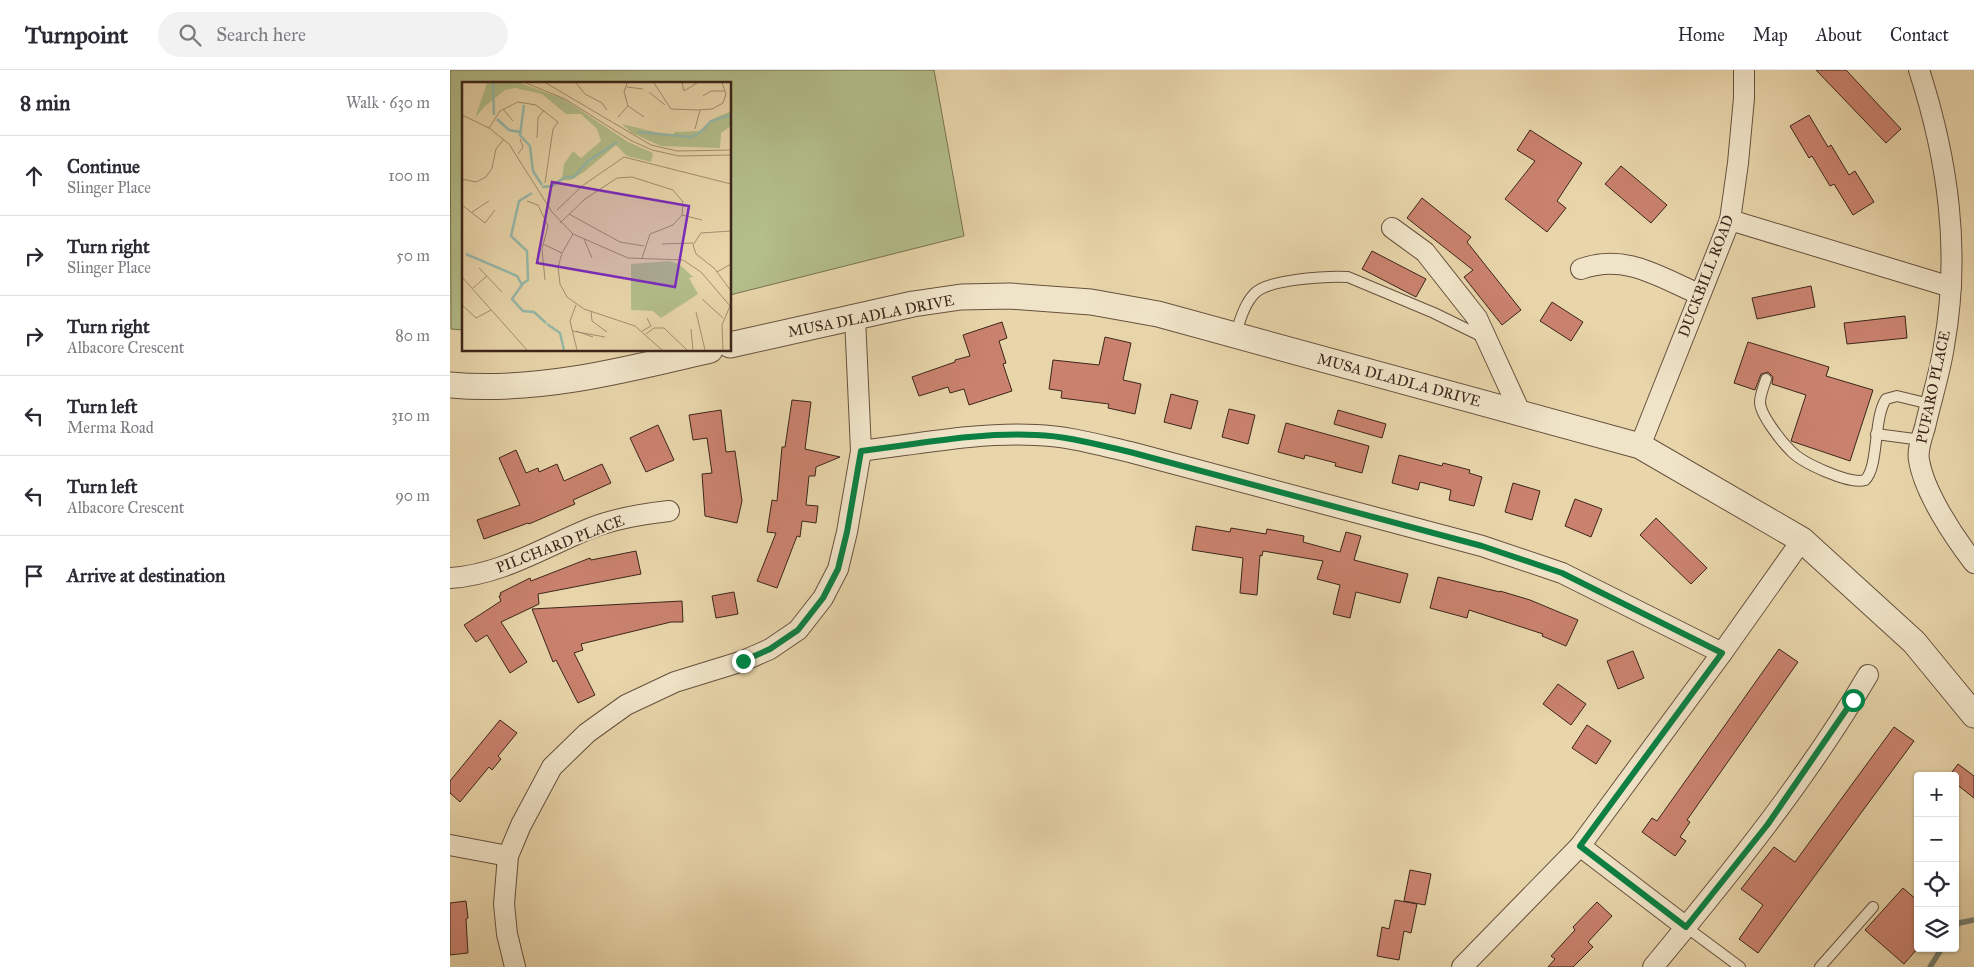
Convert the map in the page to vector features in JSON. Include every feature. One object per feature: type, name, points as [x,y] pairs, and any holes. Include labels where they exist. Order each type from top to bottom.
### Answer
[{"type":"street","name":"DUCKBILL ROAD","points":[[1640,446],[1730,220],[1742,116],[1744,70]]},
{"type":"street","name":"PUFARO PLACE","points":[[1919,70],[1933,113],[1945,172],[1952,226],[1951,287],[1944,346],[1922,440],[1919,462],[1942,518],[1974,563]]},
{"type":"street","points":[[1730,220],[1951,287]]},
{"type":"street","points":[[1392,228],[1425,252],[1477,318],[1521,414]]},
{"type":"street","points":[[1581,269],[1606,263],[1629,265],[1699,294]]},
{"type":"street","name":"MUSA DLADLA DRIVE","points":[[731,345],[913,304],[961,297],[1010,296],[1091,302],[1158,314],[1640,446],[1802,540],[1914,642],[1974,715]]},
{"type":"street","points":[[515,967],[507,934],[504,904],[508,856],[521,825],[552,767],[587,733],[626,705],[676,682],[743,661],[770,649],[798,630],[823,598],[838,569],[847,532],[861,451],[855,317]]},
{"type":"street","points":[[450,385],[472,387],[535,384],[621,371],[706,351]]},
{"type":"street","points":[[861,451],[997,435],[1037,435],[1088,442],[1482,546],[1562,573],[1722,653]]},
{"type":"street","name":"PILCHARD PLACE","points":[[450,578],[479,574],[510,565],[612,520],[670,511]]},
{"type":"street","points":[[1462,967],[1580,846],[1722,653],[1802,540]]},
{"type":"street","points":[[1653,967],[1768,824],[1868,675]]},
{"type":"street","points":[[450,844],[508,856]]},
{"type":"street","points":[[1580,846],[1686,927]]},
{"type":"lane","points":[[1235,335],[1250,299],[1261,288],[1299,279],[1348,277],[1434,313],[1486,338]]},
{"type":"lane","points":[[1766,379],[1760,402],[1764,416],[1792,452],[1816,468],[1856,482],[1865,480],[1871,472],[1876,434],[1884,403],[1889,397],[1897,396],[1930,404]]},
{"type":"lane","points":[[1876,434],[1922,440]]},
{"type":"lane","points":[[1820,967],[1873,907]]},
{"type":"lane","points":[[1686,927],[1740,967]]},
{"type":"green space","points":[[450,70],[934,70],[964,236],[731,295],[731,82],[462,82],[462,330],[451,329]]},
{"type":"building","points":[[1816,70],[1846,70],[1901,129],[1886,143]]},
{"type":"building","points":[[1809,115],[1828,147],[1831,145],[1849,175],[1855,171],[1874,202],[1853,215],[1834,184],[1830,186],[1812,156],[1809,158],[1790,126]]},
{"type":"building","points":[[1530,130],[1582,163],[1557,201],[1566,208],[1547,232],[1505,199],[1535,161],[1517,150]]},
{"type":"building","points":[[1621,166],[1667,205],[1651,223],[1605,184]]},
{"type":"building","points":[[1422,198],[1471,237],[1467,242],[1521,310],[1502,325],[1464,277],[1473,270],[1407,218]]},
{"type":"building","points":[[1372,251],[1426,279],[1416,297],[1362,269]]},
{"type":"building","points":[[1811,286],[1815,307],[1757,319],[1752,298]]},
{"type":"building","points":[[1552,302],[1583,322],[1571,341],[1540,321]]},
{"type":"building","points":[[1905,316],[1907,338],[1847,344],[1844,323]]},
{"type":"building","points":[[1002,322],[1007,338],[999,341],[1006,363],[1003,364],[1012,391],[969,405],[964,389],[950,393],[948,387],[919,396],[912,377],[970,356],[963,335]]},
{"type":"building","points":[[1105,337],[1131,343],[1123,380],[1141,384],[1135,414],[1108,408],[1109,404],[1061,398],[1062,391],[1049,389],[1053,360],[1099,365]]},
{"type":"building","points":[[1748,342],[1829,367],[1826,376],[1873,390],[1850,461],[1791,441],[1806,395],[1772,384],[1773,377],[1768,372],[1761,374],[1755,390],[1734,383]]},
{"type":"building","points":[[1171,394],[1198,401],[1191,429],[1164,422]]},
{"type":"building","points":[[792,400],[811,402],[805,449],[840,457],[816,467],[815,476],[809,476],[806,505],[818,506],[816,523],[802,521],[800,537],[797,536],[777,588],[757,581],[776,533],[767,532],[772,500],[777,501],[782,447],[785,447]]},
{"type":"building","points":[[1229,409],[1255,415],[1248,444],[1222,437]]},
{"type":"building","points":[[721,410],[726,452],[735,451],[742,501],[737,523],[705,516],[702,474],[712,473],[707,438],[693,440],[689,415]]},
{"type":"building","points":[[1338,410],[1386,424],[1382,438],[1334,424]]},
{"type":"building","points":[[1286,423],[1369,446],[1362,473],[1335,466],[1336,463],[1305,455],[1304,459],[1278,452]]},
{"type":"building","points":[[658,425],[674,460],[646,472],[630,438]]},
{"type":"building","points":[[516,450],[526,473],[538,468],[539,472],[557,464],[564,481],[602,464],[611,483],[573,500],[575,504],[529,524],[484,539],[477,520],[520,505],[499,458]]},
{"type":"building","points":[[1399,455],[1442,466],[1443,463],[1470,470],[1469,473],[1482,477],[1474,506],[1449,500],[1451,490],[1420,482],[1418,490],[1392,483]]},
{"type":"building","points":[[1513,483],[1540,491],[1532,520],[1505,512]]},
{"type":"building","points":[[1575,499],[1602,509],[1591,537],[1565,526]]},
{"type":"building","points":[[1656,518],[1707,568],[1691,584],[1640,535]]},
{"type":"building","points":[[1196,526],[1230,532],[1231,528],[1266,534],[1267,529],[1304,536],[1303,542],[1340,552],[1346,532],[1361,536],[1354,560],[1408,574],[1400,603],[1356,592],[1350,618],[1333,614],[1340,585],[1317,579],[1323,561],[1263,551],[1262,556],[1260,555],[1257,595],[1240,593],[1243,558],[1192,550]]},
{"type":"building","points":[[636,551],[641,574],[538,594],[539,604],[501,622],[527,662],[510,673],[487,635],[476,642],[464,625],[501,601],[500,593],[530,578],[531,581],[590,558],[591,560]]},
{"type":"building","points":[[1438,577],[1530,600],[1578,620],[1566,646],[1542,636],[1543,634],[1469,610],[1467,618],[1430,608]]},
{"type":"building","points":[[734,592],[738,614],[716,618],[712,596]]},
{"type":"building","points":[[682,601],[683,622],[671,622],[581,644],[583,650],[574,653],[595,695],[578,703],[556,660],[553,662],[532,609]]},
{"type":"building","points":[[1779,649],[1798,662],[1687,820],[1690,822],[1680,837],[1686,841],[1675,856],[1642,832],[1652,818],[1657,821]]},
{"type":"building","points":[[1633,651],[1644,678],[1618,689],[1607,661]]},
{"type":"building","points":[[1558,684],[1586,704],[1571,725],[1543,704]]},
{"type":"building","points":[[500,720],[517,733],[498,756],[501,759],[492,770],[489,767],[460,802],[450,793],[450,781]]},
{"type":"building","points":[[1587,725],[1611,741],[1596,764],[1572,748]]},
{"type":"building","points":[[1894,727],[1914,741],[1758,953],[1739,939],[1763,905],[1741,889],[1774,847],[1795,862]]},
{"type":"building","points":[[1958,764],[1974,776],[1974,798],[1959,786],[1959,772],[1952,772]]},
{"type":"building","points":[[1410,870],[1431,874],[1425,905],[1404,901]]},
{"type":"building","points":[[1903,888],[1914,898],[1914,952],[1904,964],[1865,930]]},
{"type":"building","points":[[1395,900],[1417,904],[1411,933],[1404,931],[1399,960],[1377,956],[1382,927],[1389,929]]},
{"type":"building","points":[[466,901],[468,953],[450,955],[450,903]]},
{"type":"building","points":[[1597,902],[1612,916],[1588,942],[1593,947],[1573,967],[1548,967],[1555,959],[1551,956],[1575,930],[1573,927]]},
{"type":"waterway","points":[[1959,923],[1974,920]]},
{"type":"waterway","points":[[1930,967],[1939,952]]},
{"type":"route","points":[[743,661],[770,649],[798,630],[823,598],[838,569],[847,532],[861,451],[997,435],[1037,435],[1088,442],[1130,452],[1482,546],[1562,573],[1722,653],[1580,846],[1686,927],[1768,824],[1853,700]]}]
